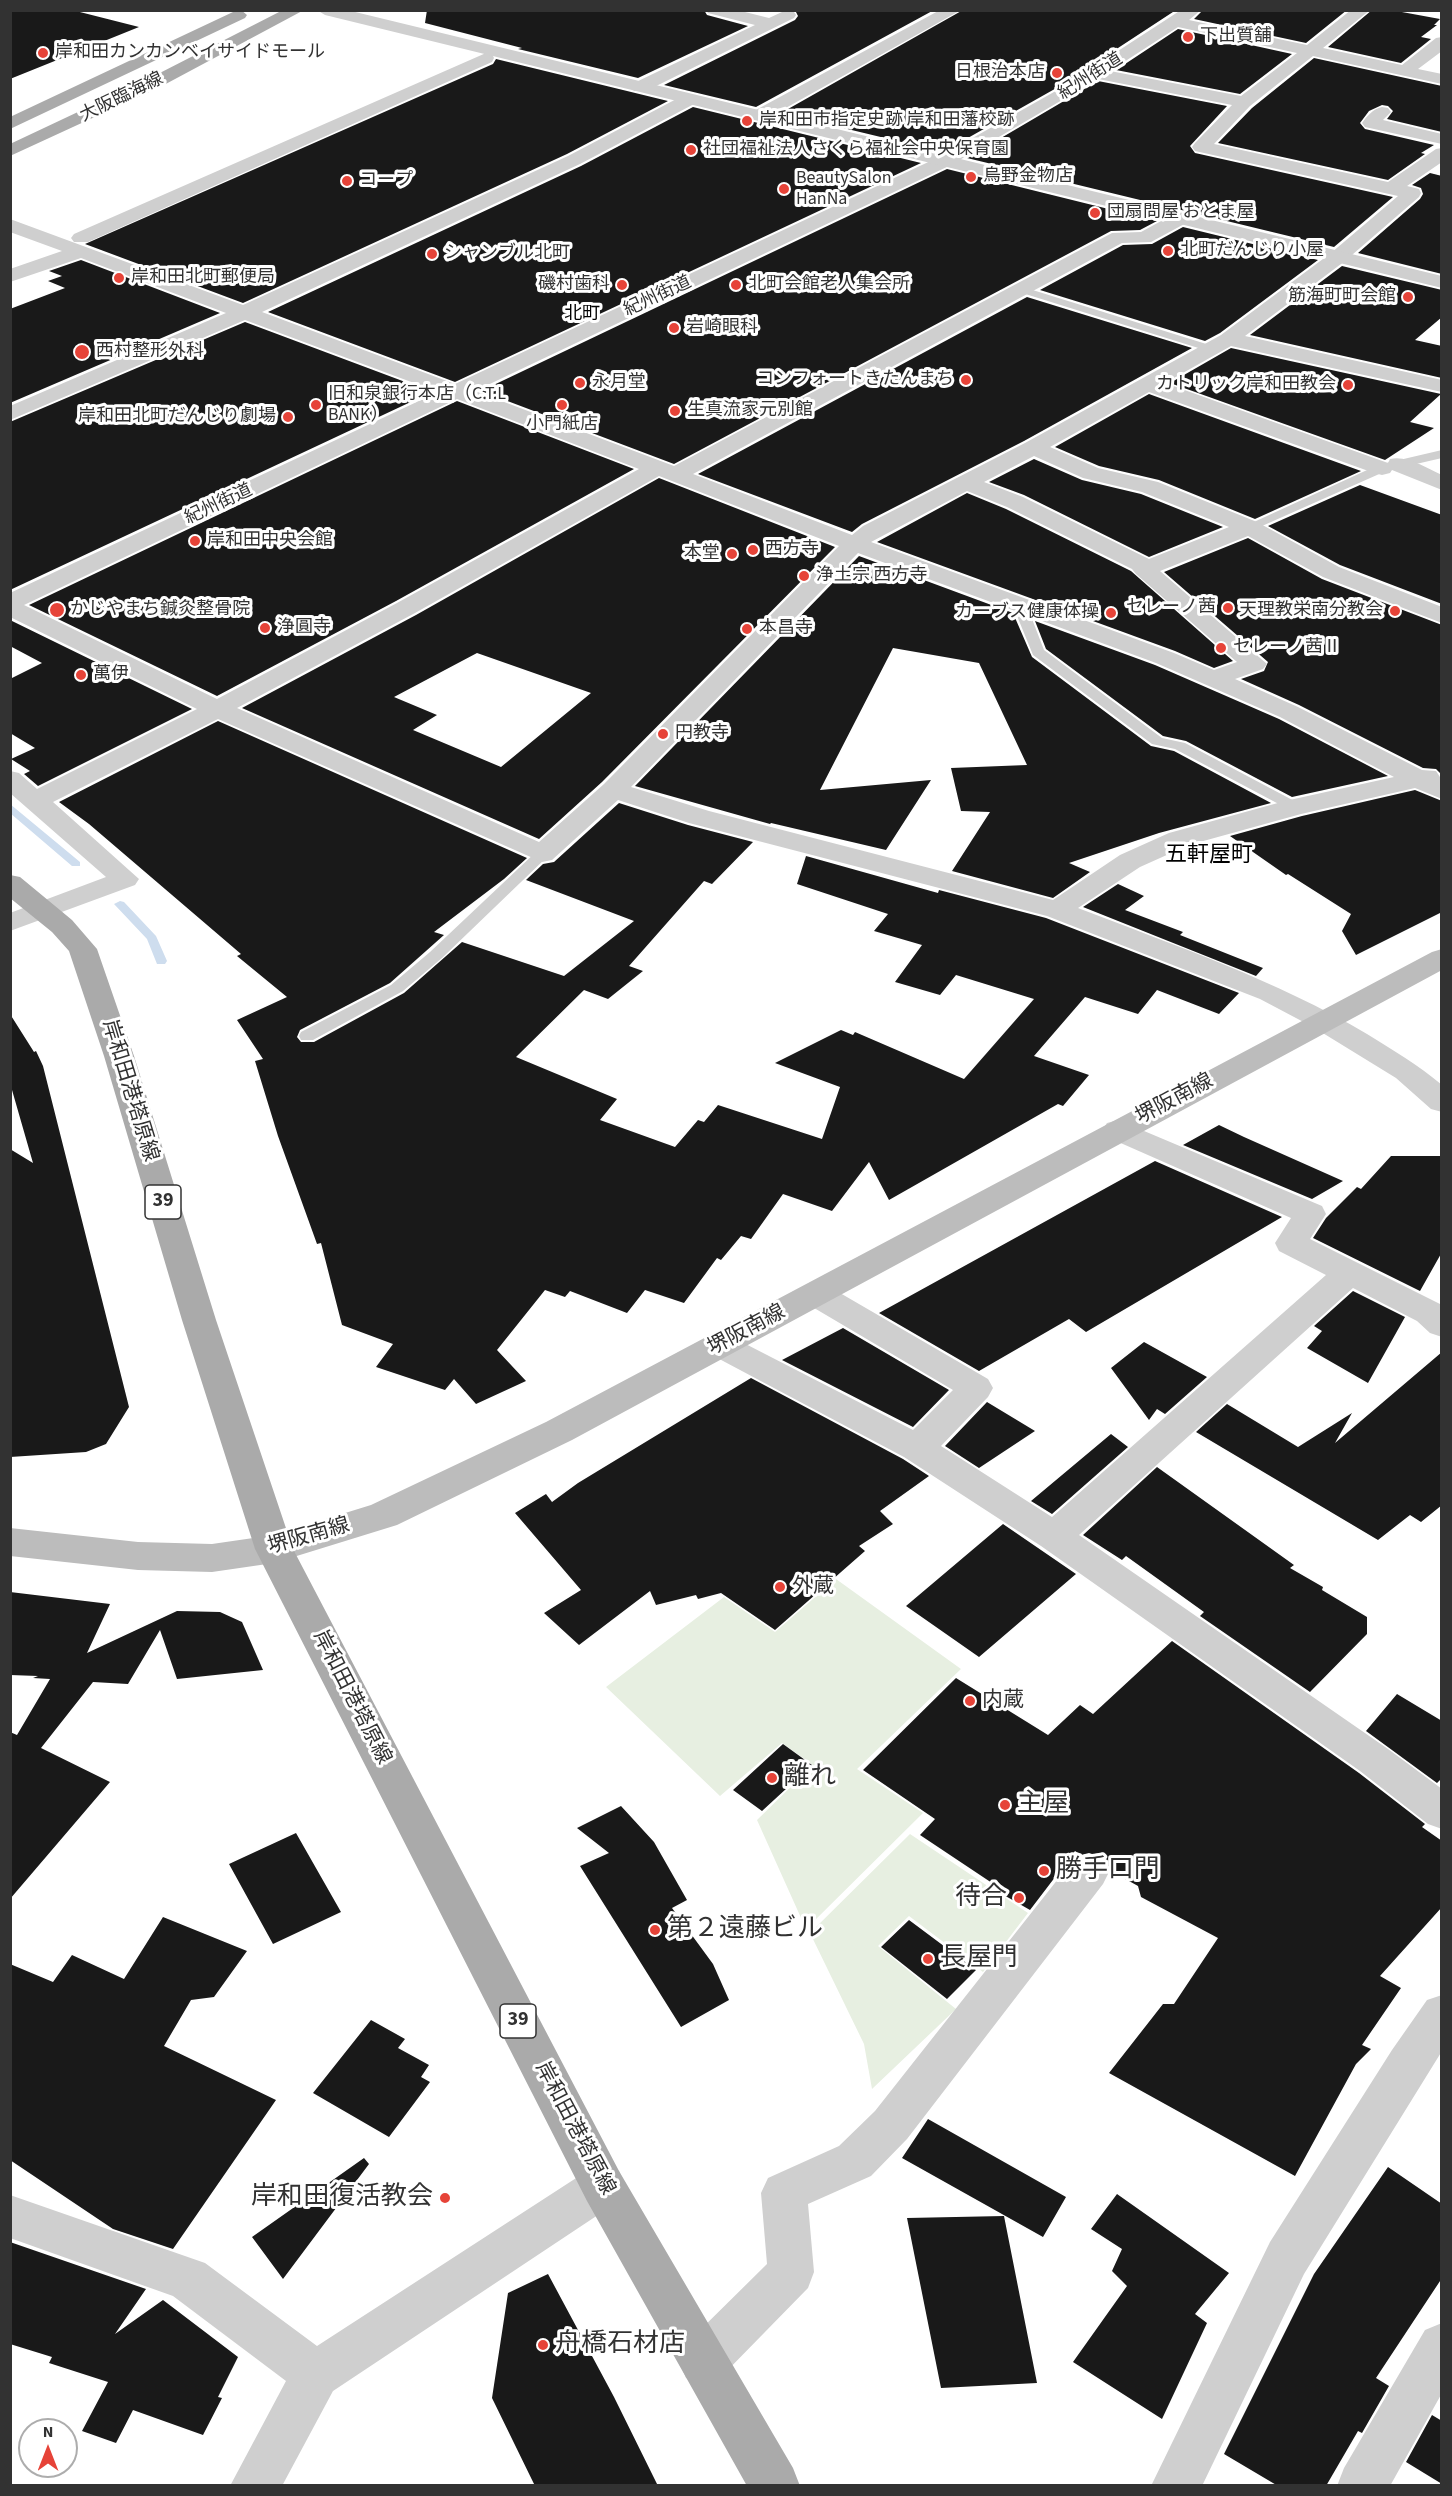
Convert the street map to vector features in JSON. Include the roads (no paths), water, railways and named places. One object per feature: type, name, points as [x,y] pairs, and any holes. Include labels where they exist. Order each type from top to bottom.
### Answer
[{"type":"main road","name":"大阪臨海線","points":[[10,124],[248,10]]},
{"type":"main road","name":"大阪臨海線","points":[[10,152],[156,82],[296,10]]},
{"type":"main road","name":"岸和田港塔原線","points":[[10,883],[43,909],[83,949],[119,1056],[199,1320],[274,1549],[603,2186],[775,2486]]},
{"type":"main road","name":"堺阪南線","points":[[10,1542],[159,1557],[213,1558],[274,1549],[384,1515],[559,1431],[1442,958]]},
{"type":"street","points":[[326,10],[1442,282]]},
{"type":"street","points":[[714,10],[770,24]]},
{"type":"street","points":[[760,116],[953,10]]},
{"type":"street","name":"紀州街道","points":[[10,602],[945,161],[1097,74],[1193,10]]},
{"type":"street","points":[[10,607],[217,709],[542,854],[613,790],[854,544],[871,531],[1033,448],[1220,344],[1338,257],[1412,193],[1201,147],[1244,102],[1362,10]]},
{"type":"street","points":[[640,87],[788,15]]},
{"type":"street","points":[[1176,22],[1442,79]]},
{"type":"street","points":[[1405,71],[1442,42]]},
{"type":"street","points":[[10,276],[486,58]]},
{"type":"street","points":[[1097,74],[1244,102]]},
{"type":"street","points":[[10,414],[245,312],[574,160],[690,99]]},
{"type":"street","points":[[1382,112],[1371,123],[1442,139]]},
{"type":"street","points":[[1392,188],[1442,153]]},
{"type":"street","points":[[1415,171],[1442,177]]},
{"type":"street","points":[[36,800],[217,709],[666,471],[1023,290],[1119,237],[1144,238],[1181,218]]},
{"type":"street","points":[[10,225],[81,244],[245,312],[854,544],[1165,658],[1289,712],[1434,781]]},
{"type":"street","points":[[1220,344],[1442,386]]},
{"type":"street","points":[[1148,384],[1442,483]]},
{"type":"street","points":[[1033,448],[1091,473],[1150,487],[1249,527],[1331,572],[1437,611]]},
{"type":"street","points":[[967,483],[1015,502],[1148,567]]},
{"type":"street","points":[[1213,679],[1254,664],[1144,569],[1249,527]]},
{"type":"street","points":[[10,779],[125,879],[10,922]]},
{"type":"street","points":[[1058,910],[1130,861],[1179,839],[1295,807],[1434,781]]},
{"type":"street","points":[[613,790],[711,820],[1058,910],[1270,993],[1324,1021],[1407,1071],[1442,1102]]},
{"type":"street","points":[[1119,1130],[1310,1214],[1291,1243],[1350,1272],[1438,1310]]},
{"type":"street","points":[[1054,1536],[1350,1272]]},
{"type":"street","points":[[816,1294],[976,1388],[917,1448]]},
{"type":"street","points":[[720,1345],[917,1448],[1054,1536],[1374,1760],[1442,1812]]},
{"type":"street","points":[[703,2361],[791,2272],[784,2193],[855,2161],[891,2125],[1088,1872]]},
{"type":"street","points":[[1176,2486],[1287,2258],[1408,2064],[1442,2014]]},
{"type":"street","points":[[255,2486],[316,2374],[603,2186]]},
{"type":"street","points":[[10,2216],[188,2279],[316,2374]]},
{"type":"street","points":[[1362,2486],[1442,2346]]},
{"type":"lane","points":[[1023,290],[1220,344]]},
{"type":"lane","points":[[1249,527],[1390,466],[1442,454]]},
{"type":"lane","points":[[1020,606],[1038,652],[1157,741],[1180,746],[1295,807]]},
{"type":"lane","points":[[307,1036],[397,988],[436,955],[542,854]]},
{"type":"waterway","points":[[10,807],[76,864]]},
{"type":"waterway","points":[[120,904],[152,938],[161,961]]},
{"type":"place","name":"下出質舗","points":[[1188,37]]},
{"type":"place","name":"岸和田カンカンベイサイドモール","points":[[43,53]]},
{"type":"place","name":"日根治本店","points":[[1057,73]]},
{"type":"place","name":"岸和田市指定史跡 岸和田藩校跡","points":[[747,121]]},
{"type":"place","name":"社団福祉法人さくら福祉会中央保育園","points":[[691,150]]},
{"type":"place","name":"烏野金物店","points":[[971,177]]},
{"type":"place","name":"コープ","points":[[347,181]]},
{"type":"place","name":"BeautySalon HanNa","points":[[784,189]]},
{"type":"place","name":"団扇問屋 おとま屋","points":[[1095,213]]},
{"type":"place","name":"北町だんじり小屋","points":[[1168,251]]},
{"type":"place","name":"シャンブル北町","points":[[432,254]]},
{"type":"place","name":"岸和田北町郵便局","points":[[119,278]]},
{"type":"place","name":"磯村歯科","points":[[622,285]]},
{"type":"place","name":"北町会館老人集会所","points":[[736,285]]},
{"type":"place","name":"筋海町町会館","points":[[1408,297]]},
{"type":"place","name":"岩崎眼科","points":[[674,328]]},
{"type":"place","name":"西村整形外科","points":[[82,352]]},
{"type":"place","name":"コンフォートきたんまち","points":[[966,380]]},
{"type":"place","name":"永月堂","points":[[580,383]]},
{"type":"place","name":"カトリック岸和田教会","points":[[1348,385]]},
{"type":"place","name":"旧和泉銀行本店（C.T.L BANK）","points":[[316,405]]},
{"type":"place","name":"小門紙店","points":[[562,405]]},
{"type":"place","name":"生真流家元別館","points":[[675,411]]},
{"type":"place","name":"岸和田北町だんじり劇場","points":[[288,417]]},
{"type":"place","name":"岸和田中央会館","points":[[195,541]]},
{"type":"place","name":"西方寺","points":[[753,550]]},
{"type":"place","name":"本堂","points":[[732,554]]},
{"type":"place","name":"浄土宗 西方寺","points":[[804,576]]},
{"type":"place","name":"セレーノ茜","points":[[1228,608]]},
{"type":"place","name":"かじやまち鍼灸整骨院","points":[[57,610]]},
{"type":"place","name":"天理教栄南分教会","points":[[1395,611]]},
{"type":"place","name":"カーブス健康体操","points":[[1111,613]]},
{"type":"place","name":"浄圓寺","points":[[265,628]]},
{"type":"place","name":"本昌寺","points":[[747,629]]},
{"type":"place","name":"セレーノ茜Ⅱ","points":[[1221,648]]},
{"type":"place","name":"萬伊","points":[[81,675]]},
{"type":"place","name":"円教寺","points":[[663,734]]},
{"type":"place","name":"外蔵","points":[[780,1587]]},
{"type":"place","name":"内蔵","points":[[970,1701]]},
{"type":"place","name":"離れ","points":[[772,1778]]},
{"type":"place","name":"主屋","points":[[1005,1805]]},
{"type":"place","name":"勝手口門","points":[[1044,1871]]},
{"type":"place","name":"待合","points":[[1019,1898]]},
{"type":"place","name":"第２遠藤ビル","points":[[655,1930]]},
{"type":"place","name":"長屋門","points":[[928,1959]]},
{"type":"place","name":"岸和田復活教会","points":[[445,2198]]},
{"type":"place","name":"舟橋石材店","points":[[543,2345]]},
{"type":"district","name":"北町","points":[[582,315]]},
{"type":"district","name":"五軒屋町","points":[[1209,856]]}]
